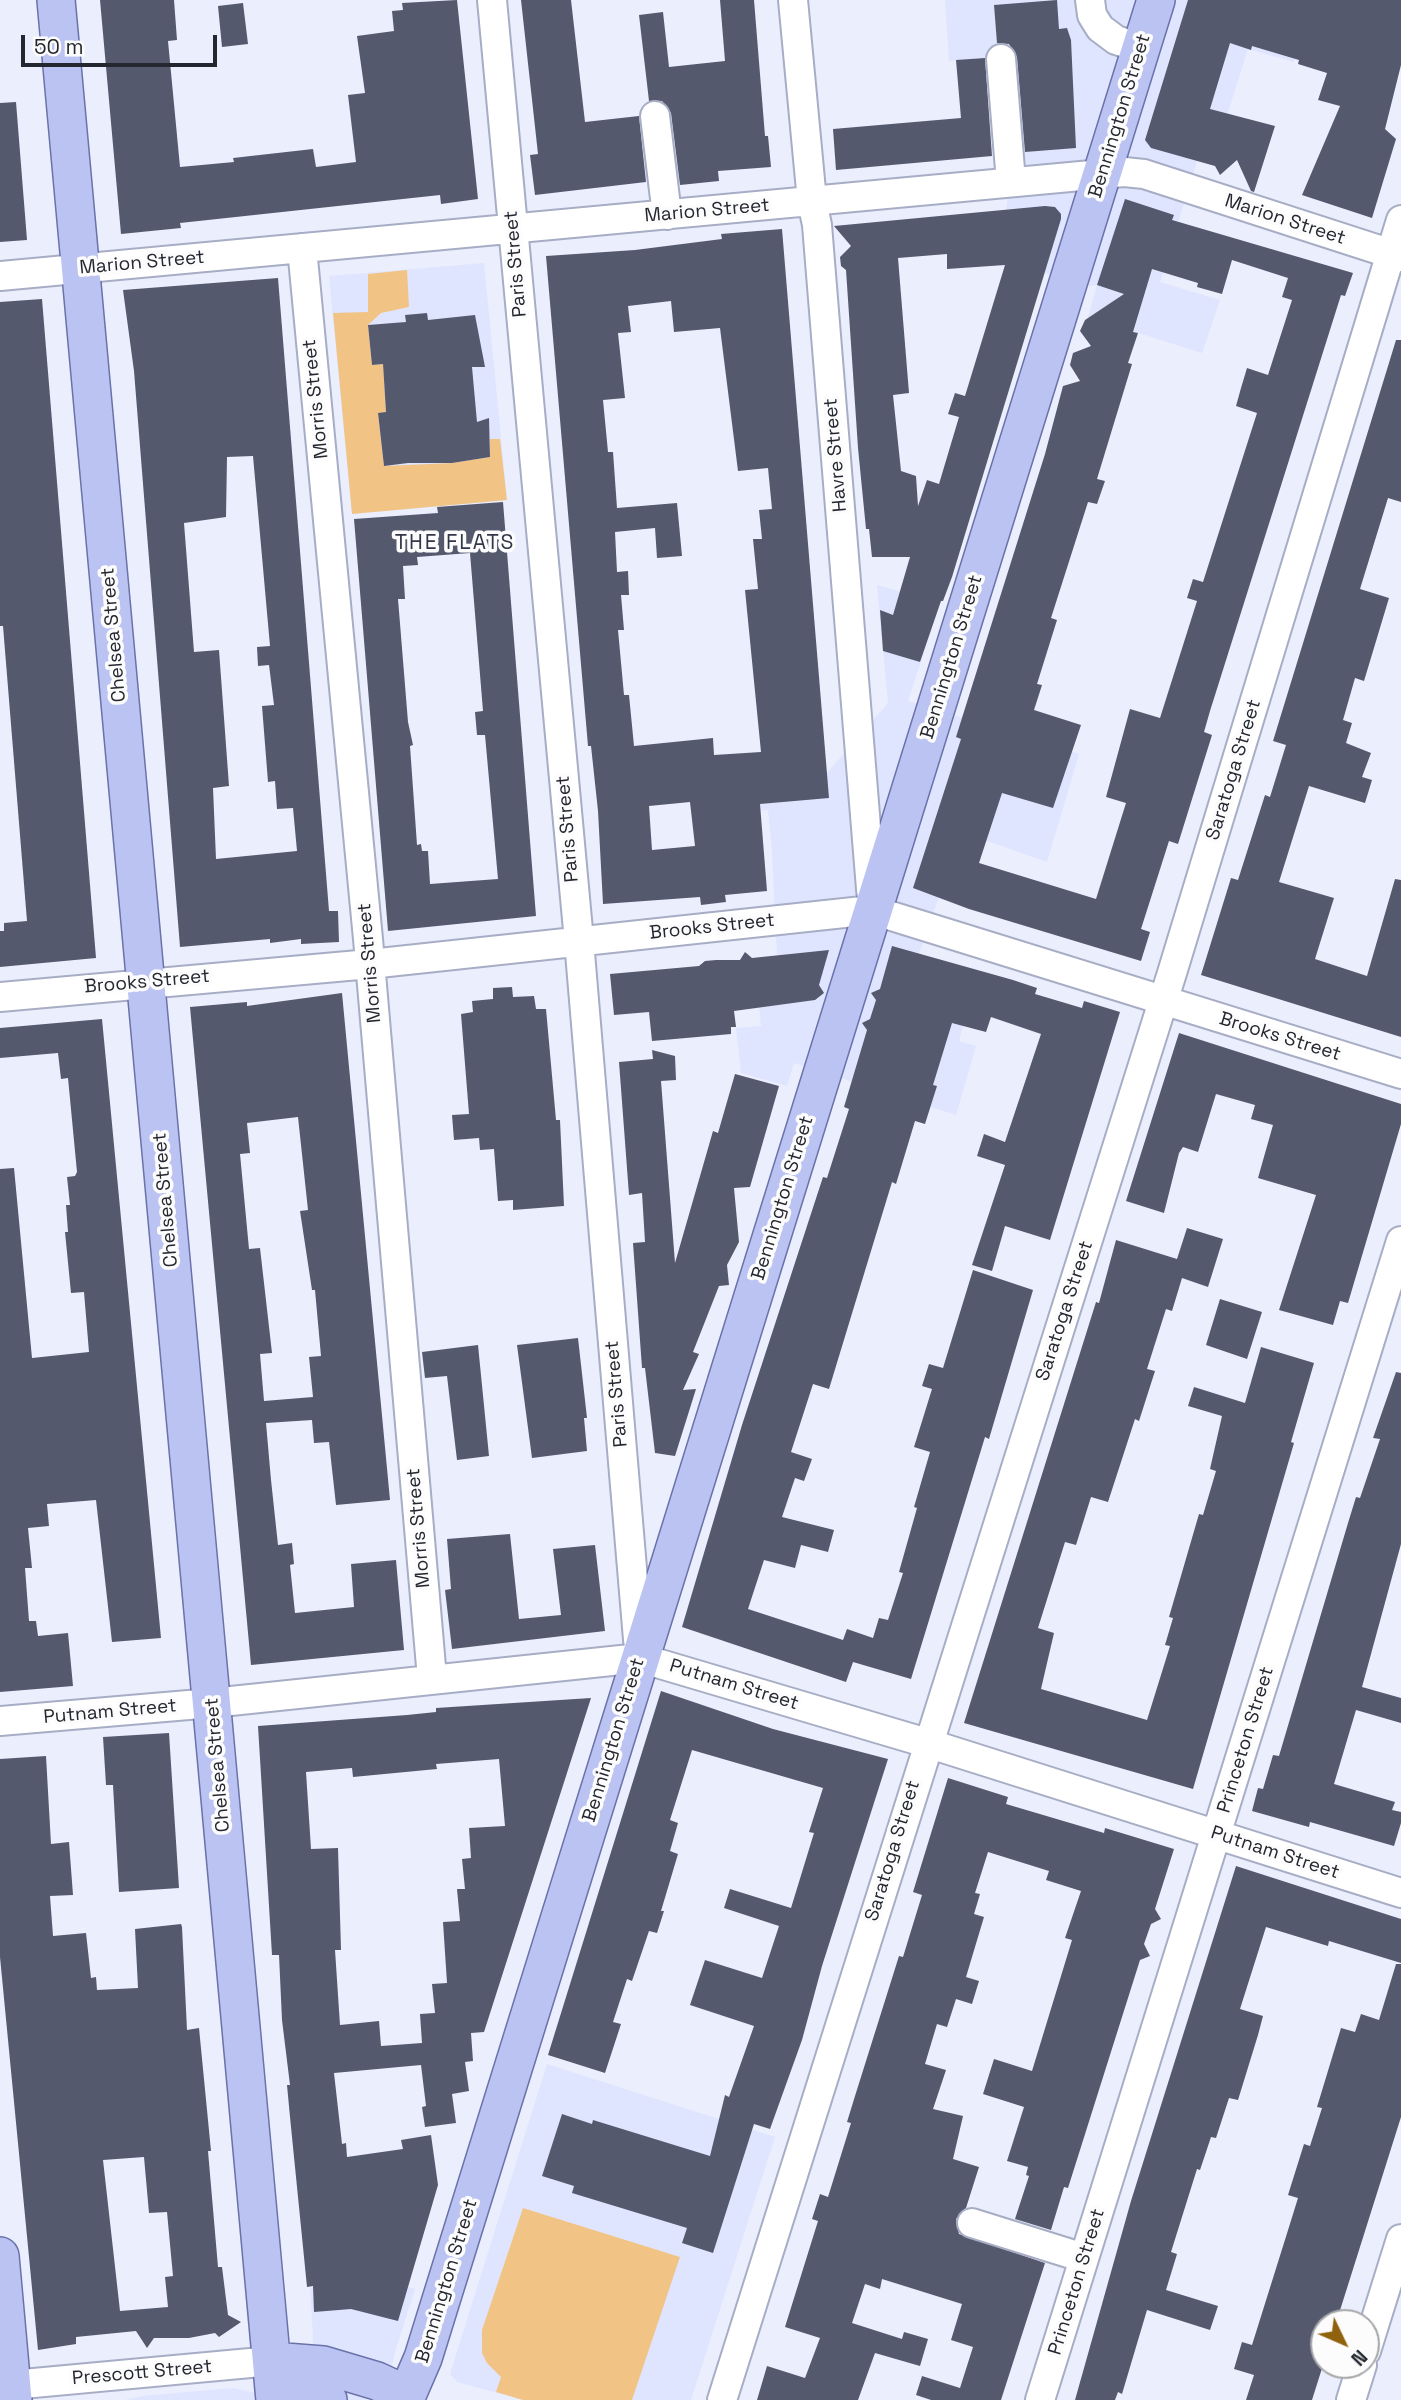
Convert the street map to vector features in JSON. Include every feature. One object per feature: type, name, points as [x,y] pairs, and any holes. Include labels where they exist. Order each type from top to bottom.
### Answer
[{"type":"main road","name":"Chelsea Street","points":[[56,0],[275,2400]]},
{"type":"main road","name":"Bennington Street","points":[[403,2398],[423,2358],[1156,0]]},
{"type":"main road","points":[[0,2256],[12,2392]]},
{"type":"main road","name":"Prescott Street","points":[[272,2361],[323,2365],[377,2381],[403,2398]]},
{"type":"main road","points":[[272,2361],[303,2390],[328,2400]]},
{"type":"street","name":"Paris Street","points":[[492,0],[579,941],[640,1658]]},
{"type":"street","name":"Havre Street","points":[[793,0],[817,225],[872,911]]},
{"type":"street","points":[[1090,0],[1092,15],[1100,28],[1116,40],[1141,48]]},
{"type":"street","points":[[1001,59],[1011,182]]},
{"type":"street","points":[[655,116],[667,215]]},
{"type":"street","name":"Marion Street","points":[[0,276],[1102,174],[1144,174],[1396,256]]},
{"type":"street","name":"Saratoga Street","points":[[722,2400],[1396,256],[1401,220]]},
{"type":"street","name":"Morris Street","points":[[302,248],[370,964],[432,1678]]},
{"type":"street","name":"Brooks Street","points":[[0,997],[146,981],[370,964],[872,911],[1401,1074]]},
{"type":"street","name":"Princeton Street","points":[[1040,2400],[1401,1241]]},
{"type":"street","name":"Putnam Street","points":[[0,1721],[212,1703],[640,1658],[928,1743],[1401,1893]]},
{"type":"street","points":[[972,2223],[1084,2258]]},
{"type":"street","points":[[1379,2309],[1401,2239]]},
{"type":"street","name":"Prescott Street","points":[[12,2392],[272,2361]]},
{"type":"street","points":[[1351,2400],[1358,2379]]},
{"type":"shaded area","points":[[945,0],[1314,0],[1294,62],[1248,49],[1218,144],[1197,161],[1160,282],[1220,300],[1202,353],[1088,317],[1097,285],[1090,286],[1042,272],[1006,211],[1014,153],[994,57],[949,61]]},
{"type":"shaded area","points":[[484,263],[507,500],[352,514],[329,276]]},
{"type":"shaded area","points":[[407,270],[409,307],[381,313],[368,325],[372,365],[383,364],[386,412],[378,414],[384,466],[452,463],[490,457],[490,439],[500,439],[507,500],[352,514],[333,313],[368,312],[368,274]]},
{"type":"shaded area","points":[[877,585],[940,603],[908,701],[1079,754],[1047,862],[979,838],[939,896],[919,954],[967,1010],[959,1041],[976,1046],[956,1115],[794,1063],[787,1086],[741,1073],[736,1028],[761,1026],[755,958],[777,956],[772,853],[768,810],[718,813],[716,785],[827,773],[888,703]]},
{"type":"shaded area","points":[[547,2064],[775,2137],[691,2400],[523,2400],[457,2382],[450,2374]]},
{"type":"shaded area","points":[[523,2208],[680,2257],[632,2400],[523,2400],[496,2392],[501,2377],[487,2363],[482,2353],[482,2330]]},
{"type":"shaded area","points":[[372,2277],[415,2289],[395,2352],[385,2400],[306,2400],[313,2338],[310,2288]]},
{"type":"shaded area","points":[[232,2388],[292,2400],[125,2400],[143,2396]]},
{"type":"building","points":[[100,0],[174,0],[177,40],[168,41],[180,167],[234,162],[233,158],[313,149],[316,167],[356,162],[348,95],[365,93],[357,36],[394,31],[392,11],[403,10],[402,3],[457,0],[478,199],[441,204],[440,195],[180,223],[181,228],[121,234]]},
{"type":"building","points":[[521,0],[571,0],[585,122],[639,116],[646,182],[535,195],[530,155],[538,154]]},
{"type":"building","points":[[720,0],[754,0],[765,136],[768,136],[771,167],[718,171],[719,181],[680,185],[671,113],[662,101],[649,101],[639,15],[663,12],[669,67],[725,61]]},
{"type":"building","points":[[1057,0],[1059,29],[1067,28],[1071,40],[1076,148],[1025,152],[1017,57],[1009,44],[997,43],[994,5]]},
{"type":"building","points":[[1188,0],[1401,0],[1401,65],[1385,129],[1396,139],[1372,218],[1302,195],[1340,106],[1318,100],[1327,73],[1298,64],[1299,60],[1252,46],[1251,50],[1230,43],[1210,109],[1275,126],[1254,192],[1251,191],[1237,160],[1220,175],[1215,166],[1151,148],[1145,140]]},
{"type":"building","points":[[243,3],[248,44],[222,47],[218,6]]},
{"type":"building","points":[[985,58],[992,156],[836,170],[833,129],[961,118],[956,60]]},
{"type":"building","points":[[16,102],[27,240],[0,242],[0,103]]},
{"type":"building","points":[[1125,199],[1174,215],[1172,220],[1353,273],[1345,296],[1341,295],[1210,711],[1204,732],[1212,735],[1178,844],[1169,841],[1141,929],[1150,932],[1141,961],[969,909],[913,888],[961,739],[956,737],[1045,454],[1063,386],[1080,381],[1070,365],[1073,353],[1091,346],[1080,331],[1085,320],[1124,294],[1097,285]],"holes":[[[1232,260],[1288,278],[1282,297],[1292,300],[1268,375],[1247,368],[1241,388],[1236,406],[1257,413],[1203,582],[1193,579],[1187,598],[1197,601],[1160,718],[1130,709],[1106,797],[1126,803],[1096,899],[979,863],[1002,793],[1053,808],[1081,725],[1034,710],[1042,685],[1037,684],[1057,620],[1051,618],[1088,502],[1097,504],[1105,481],[1097,479],[1132,364],[1128,363],[1138,333],[1133,332],[1152,269],[1198,283],[1197,287],[1222,294]]]},
{"type":"building","points":[[1045,206],[1055,207],[1061,214],[952,577],[920,662],[883,651],[880,610],[893,615],[910,557],[872,557],[869,529],[866,529],[858,448],[846,270],[841,266],[840,257],[851,246],[834,226]],"holes":[[[947,254],[947,269],[1005,265],[965,396],[955,393],[948,414],[959,417],[939,484],[927,480],[918,506],[916,476],[901,471],[893,395],[909,393],[898,258]]]},
{"type":"building","points":[[782,229],[829,798],[760,804],[767,891],[725,895],[726,902],[701,905],[700,897],[603,904],[598,811],[591,746],[588,746],[546,256],[635,250],[722,239],[721,234]],"holes":[[[671,301],[674,332],[720,328],[738,471],[768,468],[772,509],[759,510],[762,539],[753,539],[758,589],[745,590],[761,752],[714,755],[713,738],[634,746],[629,695],[624,695],[618,630],[624,630],[621,595],[629,595],[628,571],[617,572],[615,532],[655,528],[657,558],[682,556],[677,503],[617,508],[613,452],[608,452],[603,400],[625,398],[618,333],[631,332],[628,306]],[[690,802],[695,846],[652,850],[649,806]]]},
{"type":"building","points":[[278,278],[329,911],[338,911],[339,942],[301,944],[301,939],[270,943],[270,939],[180,947],[134,371],[123,290]],"holes":[[[253,456],[270,646],[257,647],[258,666],[269,665],[274,705],[262,706],[268,782],[275,781],[277,809],[293,808],[297,851],[216,859],[213,788],[229,786],[219,650],[194,652],[184,523],[226,517],[227,457]]]},
{"type":"building","points":[[42,299],[96,958],[0,967],[0,931],[4,931],[4,923],[27,921],[3,626],[0,626],[0,302]]},
{"type":"building","points":[[427,313],[428,320],[475,315],[485,367],[472,367],[477,422],[489,418],[490,457],[452,463],[384,466],[378,413],[386,412],[383,364],[372,365],[368,325],[406,322],[405,315]]},
{"type":"building","points":[[1396,340],[1401,340],[1401,502],[1388,498],[1360,589],[1389,598],[1364,681],[1355,678],[1343,720],[1352,723],[1346,743],[1371,753],[1362,777],[1372,780],[1365,803],[1309,786],[1279,882],[1334,898],[1315,959],[1367,976],[1395,879],[1401,880],[1401,1037],[1201,975],[1231,878],[1238,880],[1265,795],[1270,797],[1286,745],[1273,741]]},
{"type":"building","points":[[503,502],[536,916],[388,931],[354,519],[438,513],[437,507]],"holes":[[[470,553],[483,711],[475,712],[477,735],[485,735],[498,879],[430,884],[428,851],[422,851],[421,844],[417,845],[410,746],[413,745],[408,722],[398,599],[405,599],[403,566],[418,565],[417,557]]]},
{"type":"building","points":[[892,946],[1013,980],[1037,988],[1035,994],[1082,1008],[1084,1001],[1120,1012],[1050,1240],[1005,1226],[992,1271],[972,1265],[1005,1165],[977,1156],[984,1134],[1005,1142],[1041,1034],[991,1017],[986,1032],[952,1023],[933,1085],[937,1086],[925,1124],[915,1121],[896,1184],[892,1182],[829,1389],[813,1384],[791,1452],[812,1459],[804,1481],[795,1478],[782,1517],[834,1530],[828,1552],[801,1545],[795,1568],[764,1560],[748,1609],[843,1640],[847,1629],[873,1638],[879,1618],[888,1620],[903,1573],[899,1572],[930,1452],[914,1447],[932,1389],[922,1386],[929,1364],[943,1368],[973,1270],[1033,1290],[989,1439],[985,1437],[911,1679],[853,1662],[846,1682],[682,1627],[742,1425],[823,1177],[827,1178],[849,1109],[844,1107],[867,1030],[862,1023],[870,1019],[876,1000],[871,993],[880,989]]},
{"type":"building","points":[[829,950],[819,985],[824,993],[815,1000],[734,1011],[736,1027],[731,1027],[731,1034],[652,1041],[649,1012],[614,1015],[610,974],[699,966],[705,961],[740,960],[745,952],[752,958]]},
{"type":"building","points":[[512,987],[513,997],[534,996],[536,1009],[546,1009],[556,1120],[560,1120],[564,1206],[513,1210],[513,1200],[498,1201],[494,1149],[480,1150],[479,1138],[454,1140],[452,1115],[469,1114],[461,1014],[473,1012],[472,1001],[493,999],[493,988]]},
{"type":"building","points":[[342,993],[390,1500],[336,1505],[329,1442],[314,1443],[312,1420],[266,1423],[278,1545],[292,1543],[294,1564],[290,1565],[295,1613],[354,1607],[351,1564],[396,1560],[404,1650],[251,1665],[190,1007],[247,1002],[247,1006]],"holes":[[[298,1117],[308,1210],[300,1211],[312,1290],[315,1290],[321,1356],[309,1357],[313,1397],[264,1401],[260,1354],[272,1353],[260,1248],[249,1249],[240,1154],[250,1153],[247,1123]]]},
{"type":"building","points":[[102,1019],[161,1638],[112,1642],[96,1500],[47,1504],[49,1526],[28,1528],[32,1568],[25,1568],[29,1621],[36,1621],[38,1636],[68,1633],[73,1686],[0,1692],[0,1169],[14,1168],[32,1358],[89,1352],[84,1292],[71,1293],[65,1232],[68,1232],[66,1205],[70,1205],[67,1177],[75,1176],[77,1172],[68,1078],[61,1079],[58,1053],[0,1058],[0,1028]]},
{"type":"building","points":[[1179,1033],[1401,1104],[1401,1124],[1348,1303],[1340,1301],[1333,1325],[1279,1310],[1316,1195],[1258,1178],[1273,1125],[1251,1119],[1255,1105],[1216,1094],[1198,1152],[1183,1147],[1179,1153],[1164,1213],[1126,1201]]},
{"type":"building","points":[[652,1050],[675,1056],[676,1080],[661,1081],[675,1263],[713,1131],[718,1133],[735,1074],[779,1086],[750,1187],[734,1188],[739,1242],[727,1265],[729,1285],[719,1286],[693,1352],[699,1354],[683,1390],[696,1389],[675,1456],[655,1453],[645,1368],[642,1368],[633,1243],[645,1242],[642,1193],[629,1195],[619,1062],[653,1059]]},
{"type":"building","points":[[1187,1228],[1223,1239],[1208,1287],[1182,1278],[1172,1311],[1166,1309],[1147,1369],[1155,1371],[1139,1421],[1135,1419],[1108,1502],[1091,1497],[1076,1545],[1065,1542],[1038,1628],[1054,1633],[1041,1689],[1147,1720],[1170,1646],[1165,1645],[1173,1618],[1169,1617],[1199,1514],[1203,1515],[1216,1471],[1210,1469],[1222,1416],[1188,1406],[1194,1387],[1245,1403],[1261,1347],[1314,1363],[1291,1442],[1294,1443],[1193,1789],[964,1723],[1096,1302],[1099,1303],[1116,1240],[1177,1259]]},
{"type":"building","points":[[1220,1299],[1262,1312],[1247,1359],[1206,1345]]},
{"type":"building","points":[[578,1338],[587,1418],[584,1418],[587,1451],[532,1458],[517,1345]]},
{"type":"building","points":[[478,1345],[489,1456],[457,1460],[447,1376],[425,1378],[422,1352]]},
{"type":"building","points":[[1396,1372],[1401,1373],[1401,1544],[1362,1687],[1401,1698],[1401,1723],[1356,1710],[1334,1784],[1395,1802],[1392,1810],[1401,1812],[1401,1823],[1394,1846],[1310,1822],[1309,1827],[1252,1811],[1258,1788],[1263,1789],[1273,1755],[1279,1756],[1356,1497],[1360,1498],[1380,1439],[1373,1438]]},
{"type":"building","points":[[510,1534],[519,1619],[561,1615],[553,1549],[595,1545],[605,1631],[452,1649],[445,1590],[451,1589],[447,1539]]},
{"type":"building","points":[[661,1691],[773,1729],[888,1759],[822,1966],[802,2040],[770,2129],[754,2124],[713,2253],[682,2243],[687,2228],[572,2193],[574,2186],[542,2176],[562,2114],[592,2124],[593,2120],[710,2156],[725,2095],[729,2097],[754,2026],[690,2005],[705,1960],[762,1978],[779,1926],[724,1908],[730,1889],[791,1908],[814,1833],[809,1832],[823,1788],[692,1750],[670,1820],[678,1823],[670,1851],[678,1854],[661,1911],[664,1911],[657,1933],[649,1931],[632,1981],[627,1979],[613,2022],[621,2024],[605,2073],[548,2055]]},
{"type":"building","points":[[591,1698],[484,2032],[471,2033],[473,2061],[465,2062],[469,2091],[452,2094],[456,2123],[425,2127],[422,2107],[426,2106],[421,2065],[334,2073],[342,2144],[346,2143],[347,2157],[403,2149],[401,2140],[431,2135],[438,2185],[398,2321],[351,2309],[314,2312],[313,2286],[307,2287],[290,2117],[287,2085],[290,2085],[282,2020],[279,1955],[272,1955],[258,1726],[407,1715],[436,1712],[436,1708]],"holes":[[[499,1759],[505,1826],[469,1828],[471,1858],[462,1859],[465,1889],[457,1889],[460,1921],[443,1922],[447,1983],[432,1984],[435,2013],[420,2014],[422,2043],[381,2046],[379,2021],[340,2025],[335,1950],[341,1950],[338,1848],[311,1849],[306,1772],[352,1768],[353,1777],[437,1769],[436,1764]]]},
{"type":"building","points":[[169,1733],[179,1888],[119,1892],[113,1785],[106,1785],[103,1737]]},
{"type":"building","points":[[46,1756],[51,1844],[69,1842],[73,1895],[50,1896],[53,1936],[86,1933],[91,1978],[96,1977],[97,1990],[138,1988],[135,1929],[181,1924],[187,2030],[199,2028],[211,2151],[208,2151],[218,2267],[222,2267],[228,2315],[241,2322],[219,2337],[215,2333],[189,2338],[154,2338],[147,2348],[136,2331],[76,2337],[76,2344],[38,2350],[0,1957],[0,1759]],"holes":[[[144,2157],[149,2213],[167,2212],[173,2276],[165,2277],[168,2307],[120,2311],[103,2160]]]},
{"type":"building","points":[[948,1778],[1008,1797],[1006,1804],[1104,1833],[1105,1828],[1174,1849],[1155,1909],[1161,1919],[1151,1924],[1144,1944],[1150,1956],[1140,1960],[1068,2188],[1064,2187],[1051,2230],[1015,2219],[1029,2176],[1026,2175],[1028,2167],[1007,2161],[1024,2107],[983,2094],[994,2059],[1032,2071],[1072,1940],[1065,1938],[1081,1891],[1046,1880],[1049,1871],[988,1852],[975,1893],[980,1894],[974,1914],[984,1917],[966,1977],[979,1981],[972,2004],[956,1999],[947,2027],[937,2024],[925,2064],[946,2070],[933,2109],[963,2116],[953,2159],[979,2167],[966,2208],[956,2219],[959,2234],[1045,2263],[1001,2400],[931,2400],[916,2395],[922,2376],[960,2388],[973,2347],[951,2340],[962,2304],[882,2279],[880,2289],[865,2284],[852,2323],[902,2339],[904,2332],[928,2339],[920,2366],[875,2353],[858,2400],[757,2400],[767,2366],[805,2378],[820,2338],[785,2327],[818,2221],[812,2219],[820,2194],[828,2197],[851,2123],[847,2122],[855,2096],[899,1956],[903,1957],[922,1895],[913,1892]]},
{"type":"building","points":[[1236,1866],[1401,1919],[1401,1963],[1329,1941],[1328,1946],[1266,1927],[1240,2009],[1263,2016],[1258,2035],[1238,2100],[1229,2098],[1216,2138],[1211,2137],[1200,2170],[1197,2169],[1171,2252],[1177,2254],[1166,2290],[1218,2306],[1210,2330],[1147,2310],[1122,2394],[1118,2392],[1115,2400],[1075,2400],[1131,2201]]},
{"type":"building","points":[[1396,1964],[1401,1964],[1401,2117],[1340,2309],[1310,2309],[1310,2379],[1319,2379],[1312,2400],[1246,2400],[1254,2375],[1234,2369],[1242,2342],[1252,2345],[1298,2198],[1288,2195],[1304,2144],[1310,2146],[1322,2108],[1317,2107],[1341,2028],[1355,2032],[1361,2014],[1379,2020]]},
{"type":"district","name":"THE FLATS","points":[[455,543]]}]
